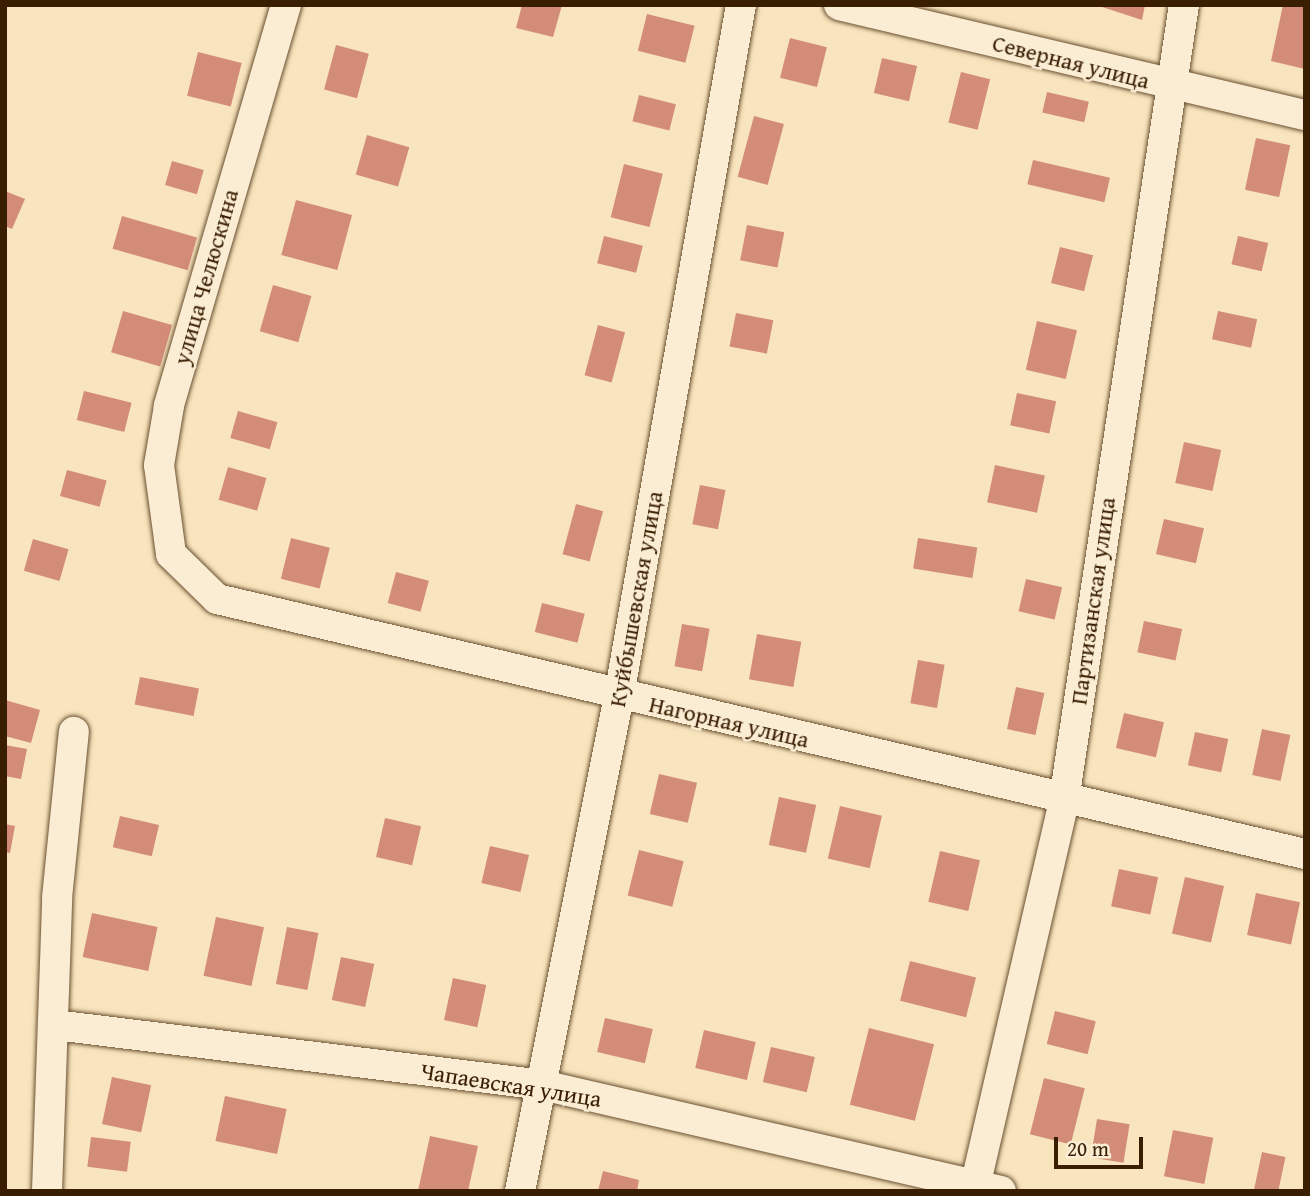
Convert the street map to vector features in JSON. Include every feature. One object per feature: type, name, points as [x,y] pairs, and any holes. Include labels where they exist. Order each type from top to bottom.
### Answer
[{"type":"street","name":"улица Челюскина","points":[[171,554],[159,466],[169,406],[286,5]]},
{"type":"street","name":"Куйбышевская улица","points":[[520,1191],[620,696],[741,5]]},
{"type":"street","name":"Северная улица","points":[[839,5],[1170,86],[1305,115]]},
{"type":"street","name":"Партизанская улица","points":[[983,1189],[1064,800],[1184,5]]},
{"type":"street","name":"Нагорная улица","points":[[171,554],[217,599],[620,696],[1305,854]]},
{"type":"street","points":[[47,1191],[55,1025],[57,898],[74,732]]},
{"type":"street","name":"Чапаевская улица","points":[[55,1025],[542,1085],[983,1189]]},
{"type":"building","points":[[522,5],[562,5],[553,37],[516,28]]},
{"type":"building","points":[[1096,5],[1145,5],[1142,20]]},
{"type":"building","points":[[1283,5],[1305,5],[1305,69],[1271,61]]},
{"type":"building","points":[[647,14],[695,26],[685,63],[638,51]]},
{"type":"building","points":[[790,38],[827,47],[817,87],[780,78]]},
{"type":"building","points":[[336,45],[369,54],[357,98],[324,89]]},
{"type":"building","points":[[198,52],[242,63],[231,107],[187,96]]},
{"type":"building","points":[[882,58],[917,66],[909,101],[874,93]]},
{"type":"building","points":[[961,72],[990,79],[978,130],[948,122]]},
{"type":"building","points":[[1047,92],[1089,102],[1084,122],[1042,112]]},
{"type":"building","points":[[639,95],[676,104],[669,130],[632,121]]},
{"type":"building","points":[[754,116],[784,124],[768,185],[738,177]]},
{"type":"building","points":[[367,135],[409,147],[398,187],[356,174]]},
{"type":"building","points":[[1256,138],[1290,145],[1279,197],[1245,190]]},
{"type":"building","points":[[1033,160],[1110,178],[1104,202],[1027,184]]},
{"type":"building","points":[[172,161],[204,170],[197,194],[165,185]]},
{"type":"building","points":[[624,164],[663,174],[650,227],[611,217]]},
{"type":"building","points":[[5,191],[25,199],[12,229],[5,226]]},
{"type":"building","points":[[296,200],[352,215],[337,270],[281,255]]},
{"type":"building","points":[[122,216],[197,237],[188,270],[113,249]]},
{"type":"building","points":[[747,225],[784,232],[777,268],[740,260]]},
{"type":"building","points":[[604,236],[643,246],[636,273],[597,263]]},
{"type":"building","points":[[1238,236],[1268,243],[1262,271],[1231,264]]},
{"type":"building","points":[[1060,247],[1093,255],[1084,291],[1051,283]]},
{"type":"building","points":[[273,285],[311,296],[298,342],[260,331]]},
{"type":"building","points":[[123,311],[172,325],[160,366],[111,352]]},
{"type":"building","points":[[1218,311],[1257,319],[1251,348],[1212,339]]},
{"type":"building","points":[[736,313],[773,320],[767,354],[730,346]]},
{"type":"building","points":[[1037,321],[1077,330],[1066,379],[1026,370]]},
{"type":"building","points":[[598,325],[625,332],[612,382],[585,375]]},
{"type":"building","points":[[84,391],[132,403],[124,432],[77,420]]},
{"type":"building","points":[[1017,393],[1056,401],[1049,434],[1010,425]]},
{"type":"building","points":[[238,411],[277,422],[270,449],[230,438]]},
{"type":"building","points":[[1184,442],[1221,450],[1212,491],[1175,483]]},
{"type":"building","points":[[995,465],[1045,476],[1037,513],[987,502]]},
{"type":"building","points":[[228,467],[266,478],[257,511],[219,500]]},
{"type":"building","points":[[67,470],[107,481],[100,507],[60,496]]},
{"type":"building","points":[[700,485],[726,490],[718,529],[692,524]]},
{"type":"building","points":[[576,504],[603,511],[590,561],[563,554]]},
{"type":"building","points":[[1164,519],[1204,528],[1196,563],[1156,554]]},
{"type":"building","points":[[291,538],[330,548],[320,588],[281,579]]},
{"type":"building","points":[[918,538],[977,547],[972,578],[913,569]]},
{"type":"building","points":[[33,539],[69,549],[59,581],[24,571]]},
{"type":"building","points":[[396,572],[429,581],[421,612],[388,603]]},
{"type":"building","points":[[1026,579],[1062,587],[1055,619],[1019,611]]},
{"type":"building","points":[[542,603],[585,614],[577,643],[535,632]]},
{"type":"building","points":[[1144,621],[1182,629],[1175,660],[1137,652]]},
{"type":"building","points":[[682,624],[710,629],[702,671],[675,666]]},
{"type":"building","points":[[757,634],[801,642],[793,687],[749,679]]},
{"type":"building","points":[[918,660],[945,665],[937,708],[910,703]]},
{"type":"building","points":[[140,677],[199,688],[194,716],[135,704]]},
{"type":"building","points":[[1016,687],[1044,693],[1035,735],[1007,729]]},
{"type":"building","points":[[5,700],[40,710],[31,743],[5,736]]},
{"type":"building","points":[[1124,713],[1164,722],[1156,757],[1116,748]]},
{"type":"building","points":[[1262,729],[1290,735],[1281,781],[1252,775]]},
{"type":"building","points":[[1195,732],[1228,739],[1221,772],[1188,765]]},
{"type":"building","points":[[5,745],[27,749],[21,779],[5,776]]},
{"type":"building","points":[[659,774],[697,783],[688,823],[650,814]]},
{"type":"building","points":[[779,797],[816,805],[806,853],[769,845]]},
{"type":"building","points":[[840,806],[882,816],[870,868],[828,859]]},
{"type":"building","points":[[120,816],[159,825],[152,856],[113,847]]},
{"type":"building","points":[[385,818],[421,826],[412,865],[376,857]]},
{"type":"building","points":[[5,824],[15,826],[10,853],[5,852]]},
{"type":"building","points":[[490,846],[529,855],[520,892],[481,883]]},
{"type":"building","points":[[639,850],[684,861],[672,907],[628,896]]},
{"type":"building","points":[[940,851],[980,860],[968,911],[928,902]]},
{"type":"building","points":[[1119,869],[1158,877],[1150,914],[1111,906]]},
{"type":"building","points":[[1185,877],[1224,886],[1211,943],[1172,934]]},
{"type":"building","points":[[1256,893],[1300,902],[1291,944],[1247,935]]},
{"type":"building","points":[[92,913],[158,927],[148,971],[83,957]]},
{"type":"building","points":[[216,917],[264,927],[251,986],[204,976]]},
{"type":"building","points":[[287,927],[318,933],[307,990],[276,984]]},
{"type":"building","points":[[341,957],[374,964],[365,1007],[332,1000]]},
{"type":"building","points":[[910,961],[976,977],[966,1017],[900,1001]]},
{"type":"building","points":[[453,978],[486,985],[477,1027],[444,1020]]},
{"type":"building","points":[[1055,1011],[1096,1021],[1088,1054],[1047,1044]]},
{"type":"building","points":[[605,1018],[653,1029],[645,1063],[597,1052]]},
{"type":"building","points":[[869,1028],[934,1044],[915,1121],[850,1105]]},
{"type":"building","points":[[704,1030],[756,1042],[747,1080],[695,1068]]},
{"type":"building","points":[[771,1047],[815,1057],[807,1092],[763,1082]]},
{"type":"building","points":[[112,1077],[151,1085],[141,1132],[102,1124]]},
{"type":"building","points":[[1044,1078],[1085,1088],[1071,1144],[1030,1134]]},
{"type":"building","points":[[225,1096],[287,1109],[277,1154],[215,1141]]},
{"type":"building","points":[[1097,1119],[1130,1124],[1123,1163],[1091,1158]]},
{"type":"building","points":[[1173,1130],[1213,1138],[1204,1184],[1164,1176]]},
{"type":"building","points":[[430,1136],[478,1146],[468,1191],[418,1191]]},
{"type":"building","points":[[91,1137],[131,1142],[127,1172],[87,1167]]},
{"type":"building","points":[[1262,1152],[1285,1157],[1278,1191],[1254,1191]]},
{"type":"building","points":[[603,1171],[639,1180],[637,1191],[598,1191]]}]
